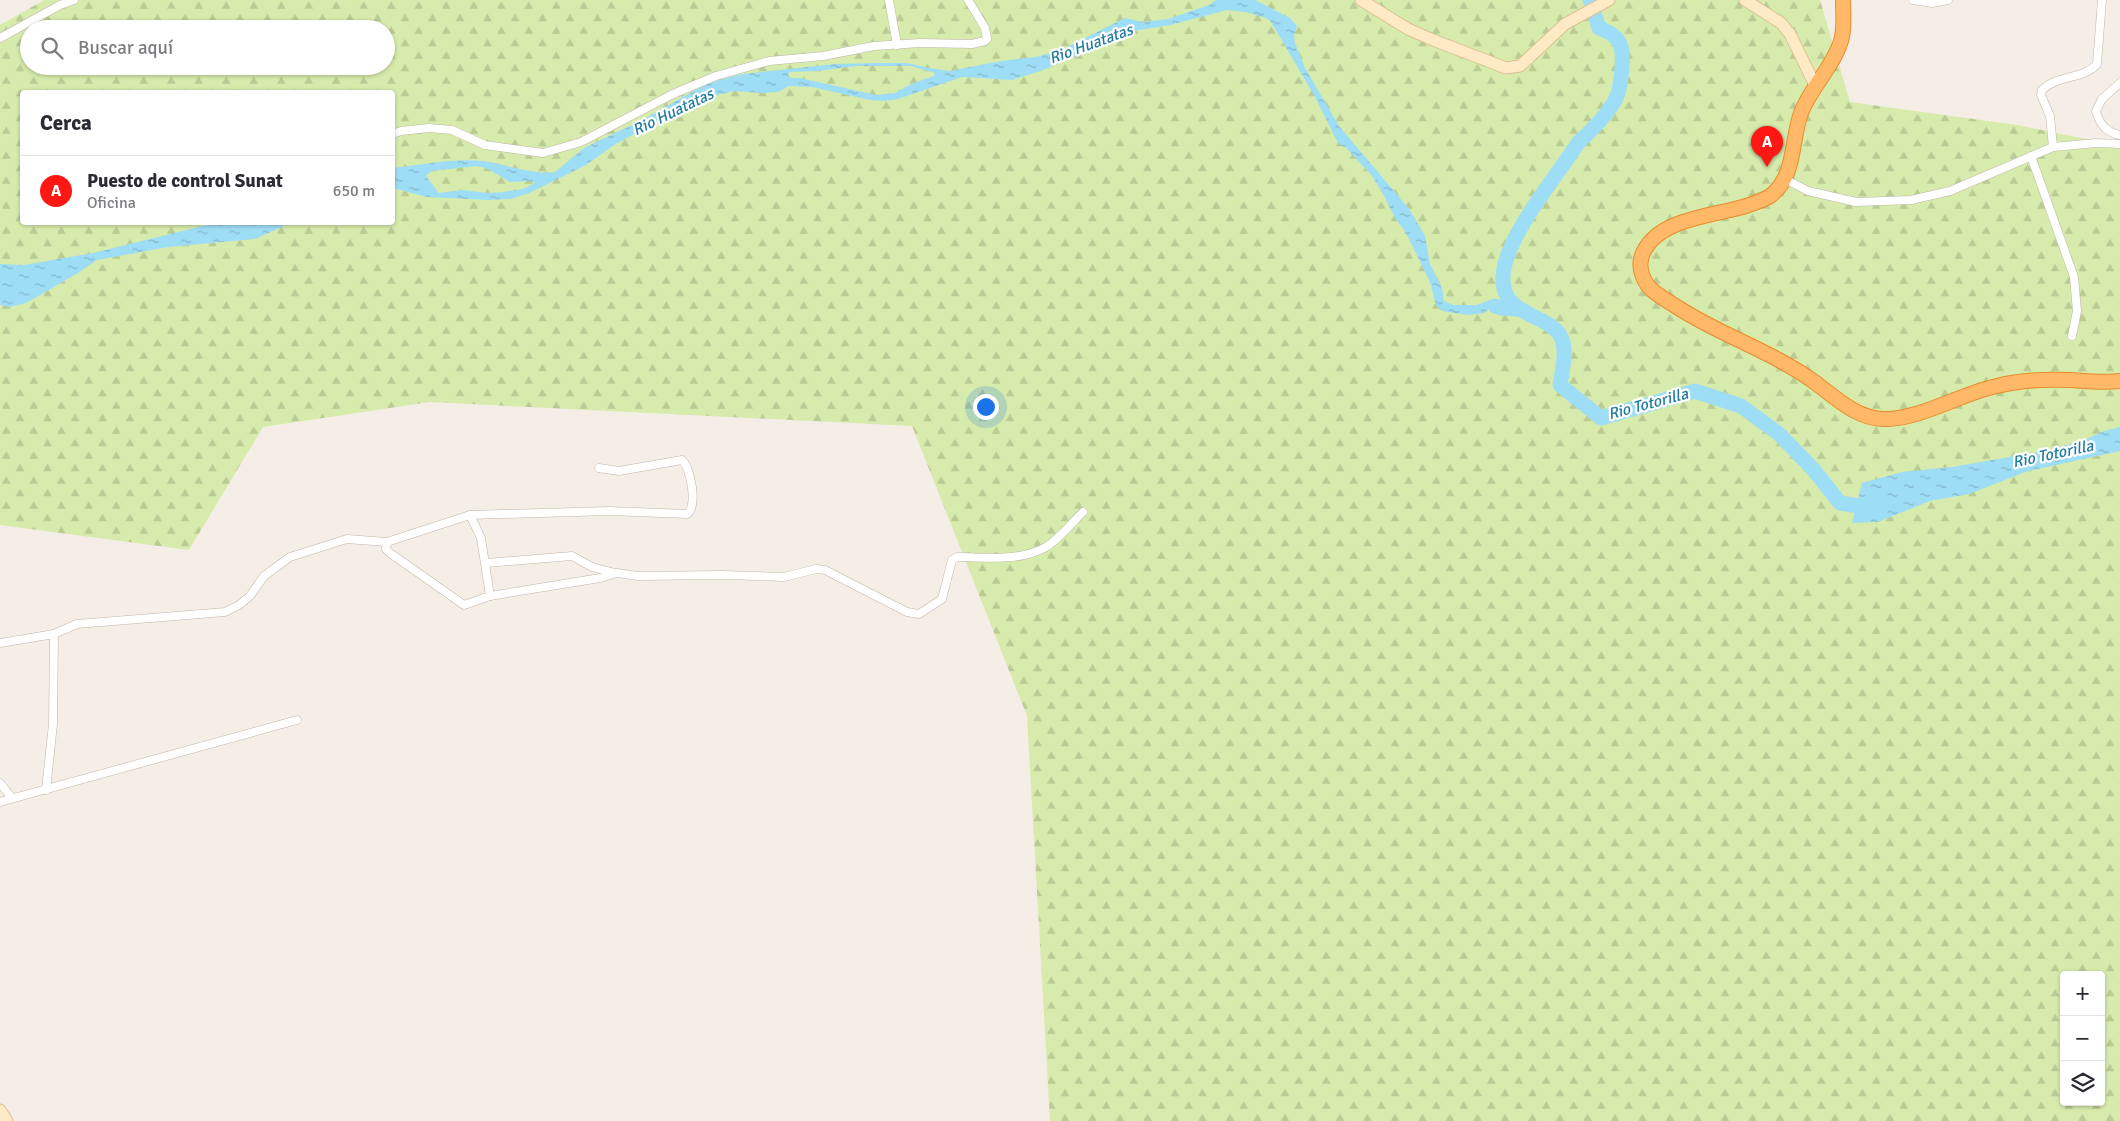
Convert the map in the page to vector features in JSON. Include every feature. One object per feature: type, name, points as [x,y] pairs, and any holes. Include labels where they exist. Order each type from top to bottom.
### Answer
[{"type":"highway","points":[[1843,0],[1841,41],[1815,85],[1801,114],[1785,179],[1768,198],[1666,228],[1650,242],[1641,258],[1644,280],[1652,290],[1711,327],[1796,370],[1844,404],[1868,417],[1885,419],[1908,416],[1976,392],[2016,382],[2040,380],[2120,382]]},
{"type":"street","points":[[33,20],[60,5],[74,0]]},
{"type":"street","points":[[889,0],[897,46]]},
{"type":"street","points":[[395,133],[429,128],[452,130],[485,145],[543,153],[581,142],[673,94],[732,71],[769,61],[823,56],[874,46],[920,43],[972,44],[985,41],[987,39],[985,28],[968,0]]},
{"type":"street","points":[[1361,0],[1387,17],[1422,35],[1490,63],[1511,68],[1520,66],[1565,24],[1609,0]]},
{"type":"street","points":[[1745,0],[1781,23],[1790,34],[1815,85]]},
{"type":"street","points":[[1914,0],[1932,3],[1948,0]]},
{"type":"street","points":[[2053,147],[2050,116],[2042,90],[2068,76],[2080,75],[2092,70],[2098,64],[2102,0]]},
{"type":"street","points":[[0,38],[20,27]]},
{"type":"street","points":[[2120,83],[2102,99],[2096,108],[2102,125],[2107,130],[2120,135]]},
{"type":"street","points":[[1785,179],[1808,191],[1856,202],[1911,200],[1950,191],[2053,147],[2096,143],[2120,144]]},
{"type":"street","points":[[2031,156],[2074,277],[2077,311],[2072,336]]},
{"type":"street","points":[[0,643],[54,634],[77,624],[225,612],[238,606],[250,596],[264,576],[290,557],[347,539],[387,542],[470,515],[609,511],[686,514],[690,512],[692,506],[689,473],[682,460],[619,471],[599,468]]},
{"type":"street","points":[[486,563],[572,556],[592,567],[638,576],[722,575],[784,577],[816,568],[825,570],[907,612],[919,614],[942,599],[952,560],[957,557],[1019,557],[1032,553],[1047,546],[1083,512]]},
{"type":"street","points":[[470,515],[479,533],[486,563],[490,596]]},
{"type":"street","points":[[387,542],[386,549],[390,553],[464,605],[490,596],[600,578],[617,573]]},
{"type":"street","points":[[46,790],[53,724],[54,634]]},
{"type":"street","points":[[0,802],[297,720]]},
{"type":"street","points":[[0,783],[12,798]]},
{"type":"street","points":[[0,1110],[7,1121]]},
{"type":"green space","points":[[44,0],[1820,0],[1850,102],[2017,125],[2120,146],[2120,1121],[1050,1121],[1027,716],[912,426],[430,402],[263,427],[189,550],[0,525],[0,25]]},
{"type":"water","points":[[1216,0],[1255,0],[1290,18],[1297,26],[1294,35],[1295,43],[1305,68],[1339,126],[1410,210],[1425,236],[1430,264],[1442,288],[1444,301],[1453,305],[1477,305],[1490,300],[1495,301],[1499,306],[1513,306],[1519,315],[1502,315],[1492,307],[1484,313],[1468,315],[1442,311],[1436,305],[1430,282],[1406,233],[1395,218],[1372,176],[1346,148],[1338,143],[1315,97],[1271,22],[1266,18],[1246,12],[1227,10],[1170,25],[1133,31],[1046,69],[1012,80],[962,77],[898,99],[885,101],[870,100],[812,87],[789,86],[778,92],[734,91],[699,99],[614,145],[586,165],[529,193],[511,199],[488,200],[426,197],[395,189],[395,168],[437,162],[472,160],[491,162],[528,171],[555,172],[584,148],[640,121],[708,83],[742,74],[835,64],[879,63],[907,63],[950,71],[1001,61],[1035,57],[1059,51],[1125,18],[1143,22],[1168,19],[1209,5]],"holes":[[[856,66],[911,66],[935,73],[934,76],[911,84],[895,93],[876,95],[800,78],[791,78],[788,75],[790,72]],[[477,166],[488,169],[510,182],[530,181],[535,183],[523,189],[504,192],[488,193],[462,190],[439,193],[426,176],[431,171]]]},
{"type":"water","points":[[207,225],[284,225],[255,239],[168,247],[97,260],[26,303],[9,307],[0,305],[0,264],[24,265],[93,253]]},
{"type":"water","points":[[2120,427],[2120,451],[2028,471],[1969,494],[1930,501],[1878,522],[1852,523],[1862,483],[1902,472],[1952,467],[2044,451],[2082,441],[2104,431]]},
{"type":"waterway","name":"Rio Totorilla","points":[[1590,0],[1599,28],[1611,34],[1620,44],[1622,65],[1619,90],[1610,108],[1578,143],[1517,234],[1505,264],[1503,282],[1506,295],[1514,305],[1556,330],[1562,339],[1564,350],[1560,385],[1601,418],[1695,391],[1741,406],[1779,434],[1813,469],[1840,503],[1877,509]]},
{"type":"waterway","name":"Rio Huatatas","points":[[1495,306],[1518,309]]},
{"type":"place","name":"Puesto de control Sunat","points":[[1767,167]]}]
